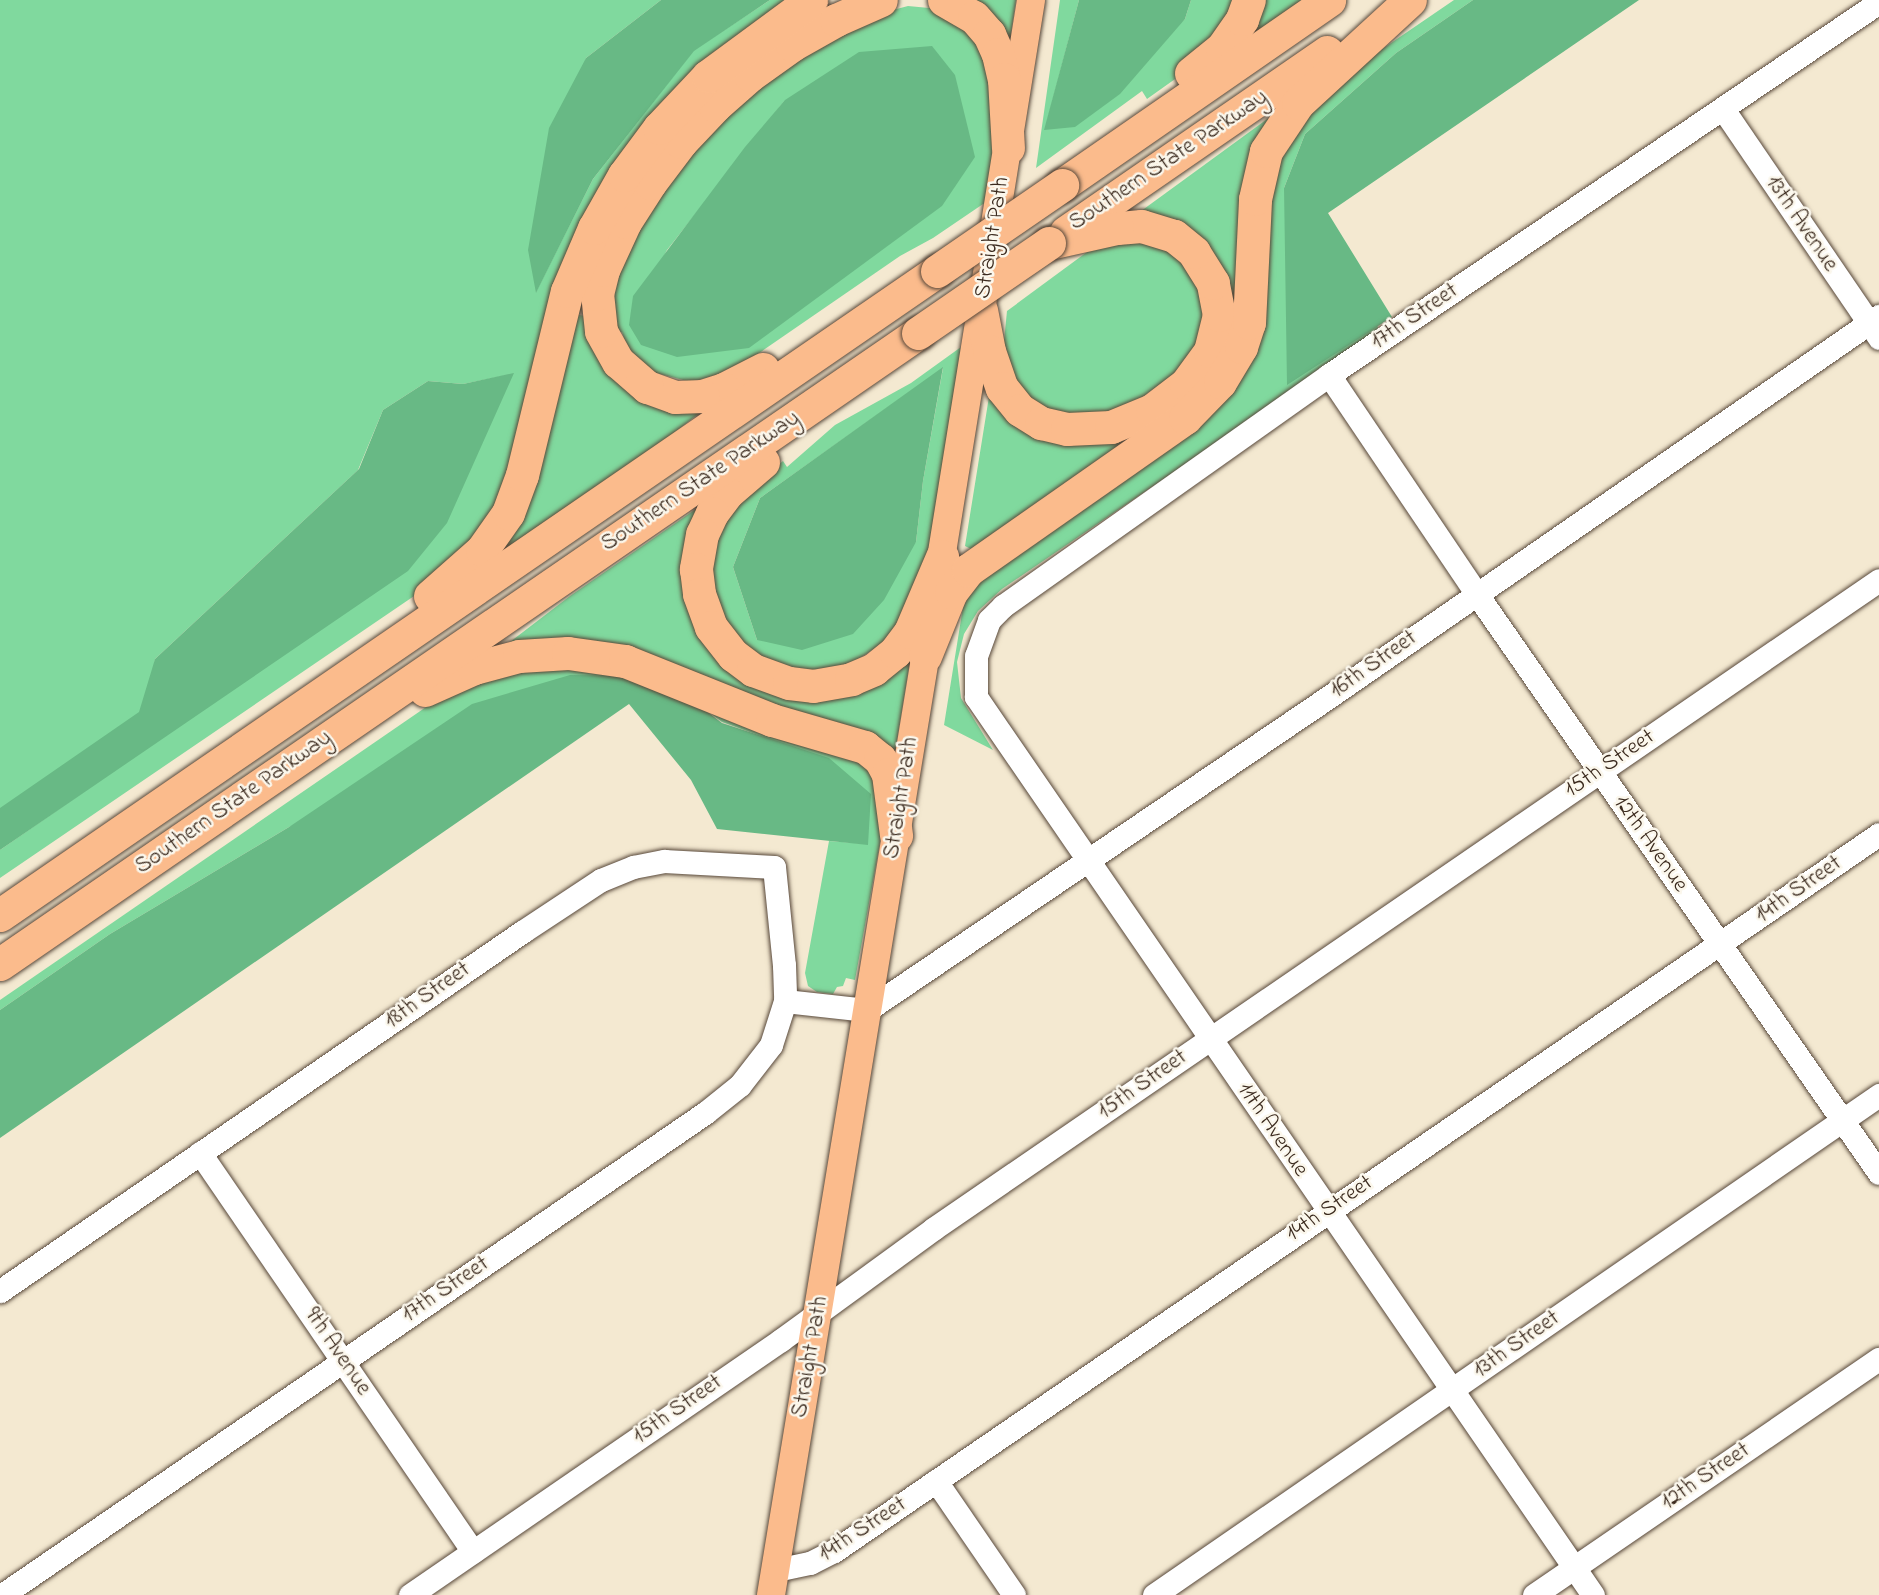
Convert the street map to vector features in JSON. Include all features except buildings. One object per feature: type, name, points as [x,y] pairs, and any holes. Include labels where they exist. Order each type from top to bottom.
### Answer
[{"type":"highway","points":[[334,685],[472,560],[492,538],[508,513],[522,475],[567,291],[594,228],[624,175],[659,128],[708,76],[811,0]]},
{"type":"highway","points":[[871,317],[724,389],[703,396],[675,397],[647,387],[618,362],[601,331],[597,294],[608,257],[631,213],[665,162],[698,123],[741,82],[792,45],[836,20],[881,0]]},
{"type":"highway","points":[[944,0],[974,17],[989,34],[998,54],[1004,79],[1008,148]]},
{"type":"highway","points":[[1122,144],[1190,73],[1222,48],[1242,19],[1249,0]]},
{"type":"highway","name":"Southern State Parkway","points":[[0,915],[1329,0]]},
{"type":"highway","name":"Southern State Parkway","points":[[0,964],[1403,0]]},
{"type":"highway","points":[[925,656],[951,592],[968,570],[1185,418],[1205,400],[1228,371],[1241,347],[1251,310],[1255,199],[1269,144],[1298,103],[1410,0]]},
{"type":"highway","points":[[981,310],[989,351],[1002,388],[1020,411],[1041,423],[1067,429],[1111,427],[1152,410],[1186,384],[1210,351],[1219,315],[1213,283],[1194,252],[1174,236],[1141,226],[1117,228],[1049,243]]},
{"type":"highway","points":[[825,397],[756,469],[727,493],[707,523],[696,569],[701,604],[717,637],[743,663],[776,680],[813,686],[851,679],[874,668],[904,643],[942,557]]},
{"type":"highway","points":[[346,725],[461,674],[505,659],[551,652],[605,657],[646,668],[790,726],[865,747],[880,759],[888,774],[897,835]]},
{"type":"main road","name":"Straight Path","points":[[774,1583],[1031,0]]},
{"type":"street","name":"17th Street","points":[[976,656],[989,620],[1003,606],[1329,375],[1879,2]]},
{"type":"street","name":"13th Avenue","points":[[1723,109],[1876,326]]},
{"type":"street","name":"16th Street","points":[[867,1010],[1330,696],[1476,593],[1876,326]]},
{"type":"street","name":"12th Avenue","points":[[1329,375],[1599,772],[1879,1173]]},
{"type":"street","name":"15th Street","points":[[424,1591],[473,1551],[781,1340],[819,1310],[1879,580]]},
{"type":"street","name":"11th Avenue","points":[[976,656],[976,697],[1593,1595]]},
{"type":"street","name":"14th Street","points":[[774,1583],[801,1566],[827,1556],[1879,834]]},
{"type":"street","name":"18th Street","points":[[0,1291],[574,897],[617,873],[650,863],[683,860],[774,867],[785,1001]]},
{"type":"street","name":"17th Street","points":[[2,1595],[723,1099],[763,1059],[777,1032],[785,1001]]},
{"type":"street","points":[[785,1001],[867,1010]]},
{"type":"street","name":"13th Street","points":[[1154,1595],[1879,1095]]},
{"type":"street","name":"9th Avenue","points":[[200,1153],[473,1551]]},
{"type":"street","name":"12th Street","points":[[1534,1595],[1879,1359]]},
{"type":"street","points":[[936,1481],[1014,1595]]},
{"type":"green space","points":[[0,0],[661,0],[586,58],[536,292],[593,179],[694,50],[770,0],[798,0],[605,193],[500,506],[442,577],[0,878],[0,850],[196,714],[513,374],[463,384],[428,381],[383,410],[358,470],[155,659],[149,728],[0,830]]},
{"type":"green space","points":[[661,0],[770,0],[694,51],[593,179],[536,293],[528,250],[549,128],[586,58]]},
{"type":"green space","points":[[964,0],[1016,0],[1008,54]]},
{"type":"green space","points":[[1060,0],[1079,0],[1045,129],[1185,19],[1191,0],[1243,0],[1213,52],[1147,99],[1142,91],[1036,168]]},
{"type":"green space","points":[[1079,0],[1191,0],[1185,19],[1120,94],[1075,127],[1044,130]]},
{"type":"green space","points":[[1259,0],[1306,0],[1246,41]]},
{"type":"green space","points":[[1454,0],[1473,0],[1396,53],[1305,134],[1284,188],[1377,324],[1379,332],[1002,589],[978,611],[964,634],[957,662],[961,698],[993,750],[944,725],[963,607],[969,596],[965,591],[1198,425],[1269,192],[1278,149],[1334,82]]},
{"type":"green space","points":[[1473,0],[1639,0],[1328,213],[1392,317],[1287,385],[1284,188],[1305,134],[1396,53]]},
{"type":"green space","points":[[908,6],[940,9],[987,44],[998,116],[986,202],[933,238],[900,256],[733,371],[691,382],[652,372],[629,353],[622,332],[613,336],[606,299],[616,264],[694,146],[749,91],[812,45],[874,15]],"holes":[[[785,100],[629,325],[667,250]]]},
{"type":"green space","points":[[932,46],[955,75],[975,157],[942,206],[749,348],[677,357],[641,345],[629,325],[633,296],[745,147],[785,100],[859,52]]},
{"type":"green space","points":[[1285,106],[1246,298],[1228,300],[1137,214]]},
{"type":"green space","points":[[1121,237],[1188,257],[1209,290],[1199,356],[1112,419],[1057,421],[1022,405],[1003,351],[1007,311],[1087,252]]},
{"type":"green space","points":[[580,288],[587,291],[579,315],[591,317],[697,409],[698,414],[655,448],[504,550],[501,545]]},
{"type":"green space","points":[[961,347],[922,596],[904,630],[825,680],[775,672],[732,641],[709,595],[713,537],[732,501],[783,461],[787,467],[835,425],[911,383]],"holes":[[[943,368],[923,481],[916,542],[757,640],[733,567],[760,498]]]},
{"type":"green space","points":[[943,367],[923,481],[916,542],[884,600],[853,634],[802,650],[757,640],[733,567],[760,498]]},
{"type":"green space","points":[[514,373],[447,523],[408,571],[0,850],[0,808],[139,712],[155,659],[359,469],[383,410],[428,381],[463,384]]},
{"type":"green space","points":[[992,378],[997,402],[1142,429],[971,549],[965,546]]},
{"type":"green space","points":[[706,502],[689,563],[750,684],[911,655],[893,765],[648,660],[497,652],[570,596]]},
{"type":"green space","points":[[541,666],[634,676],[289,827],[110,934],[0,1010],[0,1000],[429,705],[486,677]]},
{"type":"green space","points":[[570,675],[634,676],[683,693],[722,723],[829,758],[871,794],[868,845],[717,829],[691,780],[629,704],[0,1138],[0,1010],[110,934],[289,827],[472,704]]},
{"type":"green space","points":[[683,693],[859,754],[888,799],[855,980],[846,978],[843,986],[837,987],[833,994],[817,992],[808,986],[805,973],[829,841],[868,844],[769,739],[722,722]]}]
